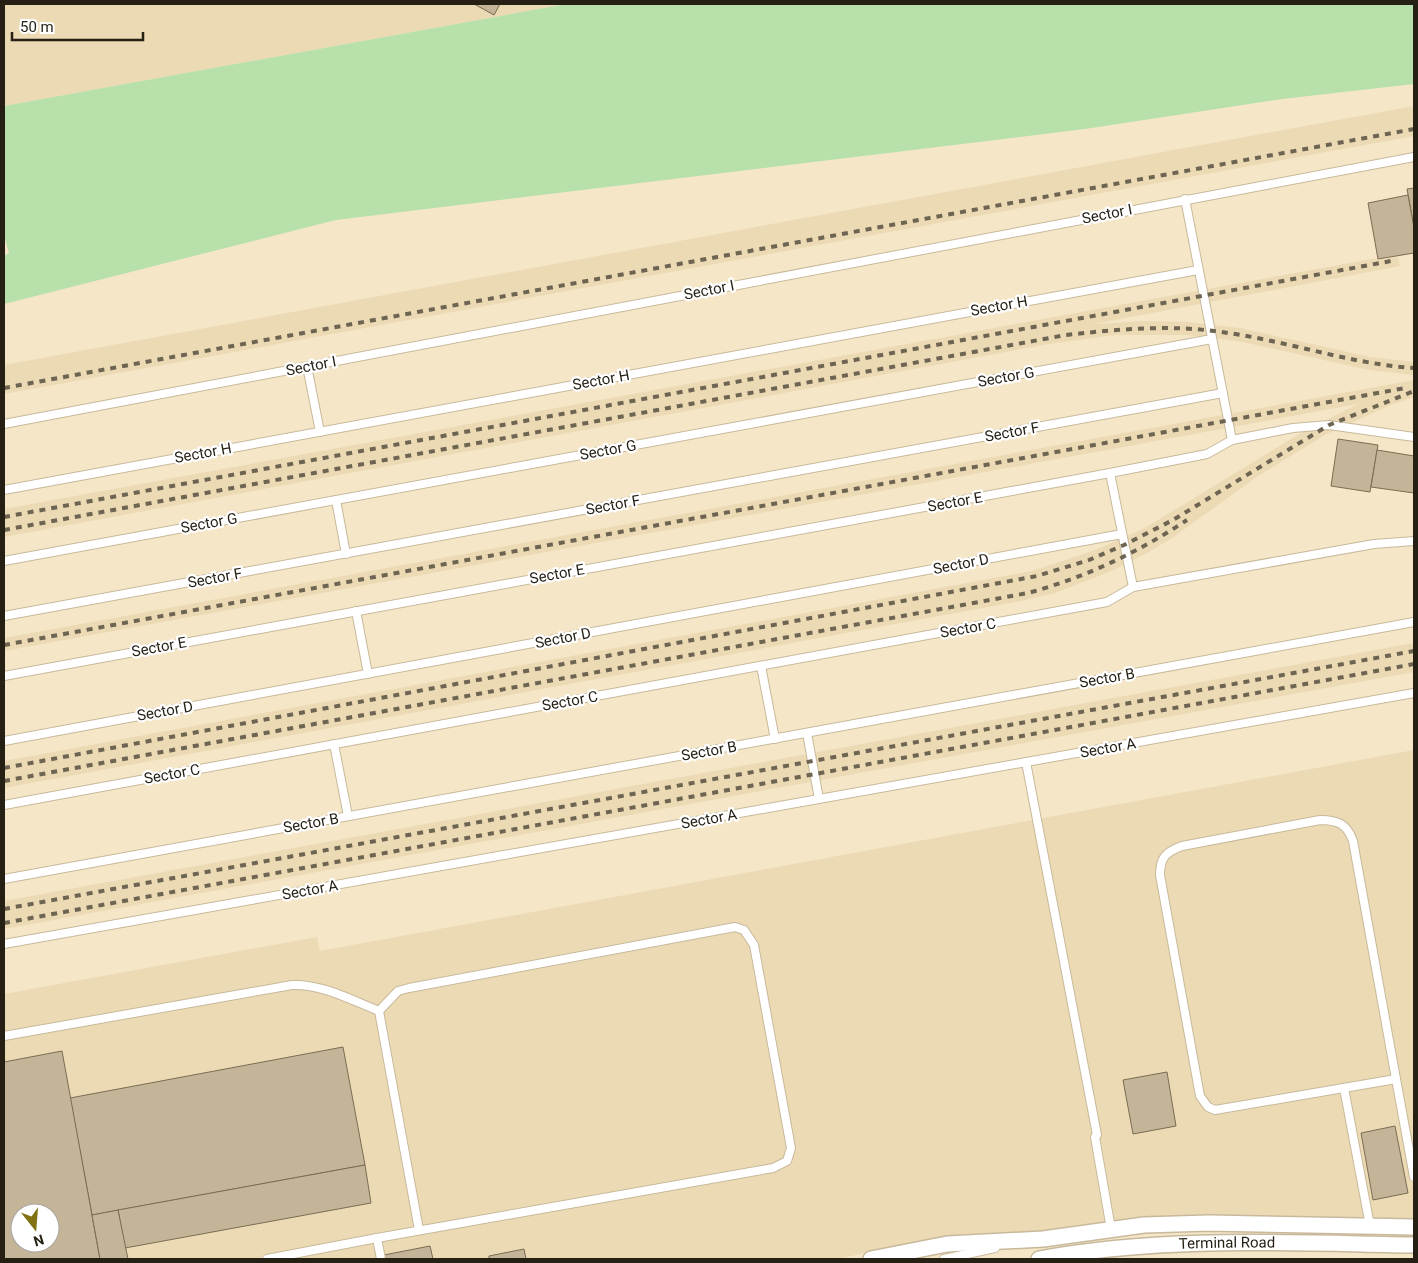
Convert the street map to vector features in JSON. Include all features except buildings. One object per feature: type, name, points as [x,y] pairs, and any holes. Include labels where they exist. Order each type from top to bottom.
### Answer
[{"type":"street","points":[[870,1259],[947,1244],[1043,1239],[1111,1229],[1209,1223],[1414,1227]]},
{"type":"street","name":"Terminal Road","points":[[1039,1259],[1111,1248],[1182,1242],[1414,1245]]},
{"type":"lane","name":"Sector I","points":[[4,424],[1414,157]]},
{"type":"lane","points":[[1185,200],[1232,440]]},
{"type":"lane","name":"Sector H","points":[[4,490],[1198,270]]},
{"type":"lane","name":"Sector G","points":[[4,561],[1212,339]]},
{"type":"lane","points":[[307,366],[320,432]]},
{"type":"lane","name":"Sector F","points":[[4,616],[1223,393]]},
{"type":"lane","name":"Sector E","points":[[4,676],[1110,473],[1207,454],[1232,440],[1293,428],[1329,425],[1414,437]]},
{"type":"lane","points":[[1110,473],[1133,587]]},
{"type":"lane","points":[[336,500],[346,554]]},
{"type":"lane","name":"Sector D","points":[[4,741],[1122,534]]},
{"type":"lane","name":"Sector C","points":[[4,805],[1107,602],[1133,587],[1374,544],[1414,540]]},
{"type":"lane","points":[[356,611],[368,674]]},
{"type":"lane","name":"Sector B","points":[[4,879],[1414,622]]},
{"type":"lane","points":[[761,666],[775,739]]},
{"type":"lane","name":"Sector A","points":[[4,944],[1414,693]]},
{"type":"lane","points":[[807,733],[819,799]]},
{"type":"lane","points":[[334,744],[348,816]]},
{"type":"lane","points":[[1026,762],[1097,1135],[1095,1137],[1111,1229]]},
{"type":"lane","points":[[1396,1078],[1224,1110],[1215,1110],[1203,1102],[1160,875],[1162,857],[1170,850],[1182,846],[1320,820],[1334,820],[1343,824],[1349,831],[1352,841],[1396,1078],[1414,1177]]},
{"type":"lane","points":[[267,1259],[418,1230],[781,1166],[790,1155],[788,1129],[754,945],[744,930],[735,927],[409,988],[398,991],[379,1011]]},
{"type":"lane","points":[[4,1036],[309,984],[379,1011]]},
{"type":"lane","points":[[379,1011],[418,1230]]},
{"type":"lane","points":[[1344,1088],[1370,1226]]},
{"type":"lane","points":[[377,1238],[381,1259]]},
{"type":"lane","points":[[944,1259],[958,1254],[1043,1239]]},
{"type":"shaded area","points":[[4,4],[566,4],[4,106]]},
{"type":"shaded area","points":[[1414,106],[1414,136],[4,394],[4,365]]},
{"type":"shaded area","points":[[1398,257],[1400,266],[1094,324],[1147,321],[1186,322],[1240,328],[1370,357],[1414,362],[1414,375],[1369,370],[1238,341],[1185,335],[1115,335],[1049,344],[4,537],[4,509],[1377,258],[1378,260]]},
{"type":"shaded area","points":[[1414,380],[1414,397],[1386,407],[1325,435],[1258,476],[1172,538],[1147,553],[1114,570],[1055,593],[1021,601],[4,788],[4,761],[1032,571],[1095,550],[1145,528],[1304,431],[1358,404],[4,651],[4,638]]},
{"type":"shaded area","points":[[1414,643],[1414,672],[4,929],[4,901]]},
{"type":"shaded area","points":[[1414,750],[1414,1240],[1315,1220],[1077,1229],[910,1243],[838,1259],[4,1259],[4,994],[317,937],[320,951]]},
{"type":"green space","points":[[566,4],[1414,4],[1414,84],[1282,99],[1085,129],[336,220],[4,304],[4,256],[9,253],[4,236],[4,106]]},
{"type":"railway","points":[[4,388],[1414,129]]},
{"type":"railway","points":[[4,517],[1391,261]]},
{"type":"railway","points":[[4,530],[1066,335],[1147,328],[1208,330],[1251,337],[1344,358],[1414,368]]},
{"type":"railway","points":[[4,645],[1405,388]]},
{"type":"railway","points":[[4,768],[1037,576],[1089,560],[1124,545],[1173,520],[1329,425],[1414,391]]},
{"type":"railway","points":[[4,781],[1028,593],[1091,572],[1149,543],[1187,520]]},
{"type":"railway","points":[[4,909],[1414,651]]},
{"type":"railway","points":[[4,923],[1414,664]]}]
